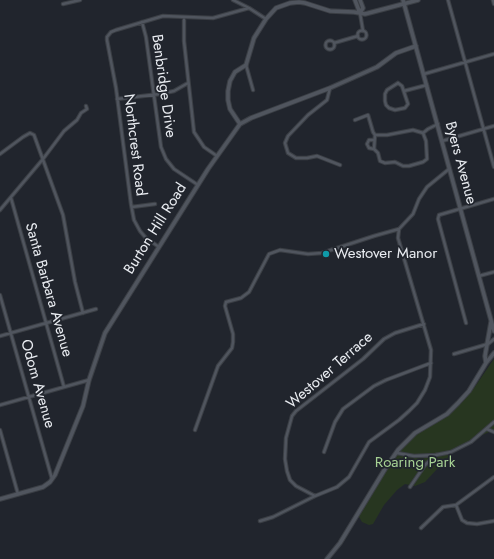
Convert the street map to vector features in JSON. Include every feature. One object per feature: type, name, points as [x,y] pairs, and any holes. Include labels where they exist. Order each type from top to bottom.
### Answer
[{"type":"street","points":[[63,4],[80,0]]},
{"type":"street","points":[[233,0],[266,19]]},
{"type":"street","points":[[355,0],[360,13],[363,31],[366,32],[366,36],[362,40],[359,39],[358,36]]},
{"type":"street","points":[[360,0],[363,8],[360,13]]},
{"type":"street","points":[[252,90],[246,65],[254,38],[266,19],[276,8],[290,3],[299,2],[330,11],[365,14],[404,2],[418,0]]},
{"type":"street","points":[[448,0],[494,168]]},
{"type":"street","points":[[493,0],[494,4]]},
{"type":"street","name":"Byers Avenue","points":[[404,2],[494,332]]},
{"type":"street","points":[[142,22],[163,16],[213,18],[249,8]]},
{"type":"street","points":[[184,17],[184,41],[188,83],[196,136],[204,147],[217,156]]},
{"type":"street","name":"Northcrest Road","points":[[142,22],[111,32],[107,40],[117,99],[132,208],[136,224],[150,242],[159,247]]},
{"type":"street","name":"Benbridge Drive","points":[[142,22],[146,37],[159,142],[166,159],[174,169],[198,186]]},
{"type":"street","points":[[334,43],[358,36],[358,33],[363,31]]},
{"type":"street","name":"Burton Hill Road","points":[[52,479],[58,468],[83,406],[101,341],[109,324],[217,156],[240,124],[251,118],[330,88],[377,67],[396,52],[416,46]]},
{"type":"street","points":[[424,74],[494,54]]},
{"type":"street","points":[[240,124],[230,109],[228,92],[232,76],[246,65]]},
{"type":"street","points":[[117,99],[174,91],[188,83]]},
{"type":"street","points":[[398,83],[402,86],[404,91],[408,104],[407,106],[395,110],[389,108],[385,101],[385,94],[387,90],[398,83]]},
{"type":"street","points":[[404,91],[427,86]]},
{"type":"street","points":[[330,88],[327,100],[308,115],[288,136],[285,143],[288,153],[296,158],[317,156],[340,164]]},
{"type":"street","points":[[0,210],[43,159],[64,131],[77,120],[81,113],[87,109],[86,106]]},
{"type":"street","points":[[355,120],[368,115],[375,135],[374,149]]},
{"type":"street","points":[[423,133],[438,124]]},
{"type":"street","points":[[442,141],[494,126]]},
{"type":"street","points":[[375,135],[387,135],[413,130],[423,133]]},
{"type":"street","points":[[0,154],[30,133],[34,135],[63,215],[75,282],[83,313]]},
{"type":"street","points":[[374,140],[369,140],[367,144],[369,148],[374,149],[378,153],[380,160],[385,163],[395,162],[404,166],[418,164],[427,159],[426,142],[423,133]]},
{"type":"street","points":[[194,430],[214,375],[218,366],[228,355],[233,342],[226,302],[241,298],[249,292],[269,254],[280,250],[308,254],[322,253],[399,229],[413,214],[419,199],[427,187],[450,169]]},
{"type":"street","name":"Santa Barbara Avenue","points":[[11,198],[64,387]]},
{"type":"street","points":[[466,323],[438,219],[440,214],[494,199]]},
{"type":"street","points":[[132,208],[155,204]]},
{"type":"street","points":[[260,521],[273,517],[337,487],[349,477],[369,442],[400,420],[417,403],[428,382],[431,363],[431,350],[398,238],[399,229]]},
{"type":"street","points":[[479,276],[494,272]]},
{"type":"street","name":"Odom Avenue","points":[[0,295],[52,479]]},
{"type":"street","points":[[0,336],[96,309]]},
{"type":"street","points":[[486,363],[491,321]]},
{"type":"street","name":"Westover Terrace","points":[[315,496],[296,486],[290,480],[287,471],[285,460],[286,438],[292,416],[296,410],[363,359],[384,339],[394,333],[424,324]]},
{"type":"street","points":[[454,354],[488,344],[494,339]]},
{"type":"street","points":[[327,559],[340,543],[385,469],[404,442],[415,433],[447,414],[476,381],[486,363],[494,353]]},
{"type":"street","points":[[324,452],[335,422],[343,408],[374,386],[431,363]]},
{"type":"street","points":[[0,405],[89,380]]},
{"type":"street","points":[[396,453],[414,456],[436,455],[451,452],[471,442],[494,422]]},
{"type":"street","points":[[487,429],[494,432]]},
{"type":"street","points":[[0,430],[18,494]]},
{"type":"street","points":[[410,487],[425,465],[436,455]]},
{"type":"street","points":[[422,528],[444,506],[456,505],[494,477]]},
{"type":"street","points":[[0,499],[43,487],[52,479]]},
{"type":"street","points":[[456,505],[462,520],[467,524],[477,524],[494,520]]},
{"type":"green space","name":"Roaring Park","points":[[494,359],[494,430],[480,436],[451,454],[425,482],[415,486],[405,484],[397,490],[384,505],[373,524],[369,525],[362,522],[358,515],[390,463],[400,450],[407,442],[421,431],[445,417],[461,403],[474,388]]},
{"type":"place","name":"Westover Manor","points":[[326,254]]}]
